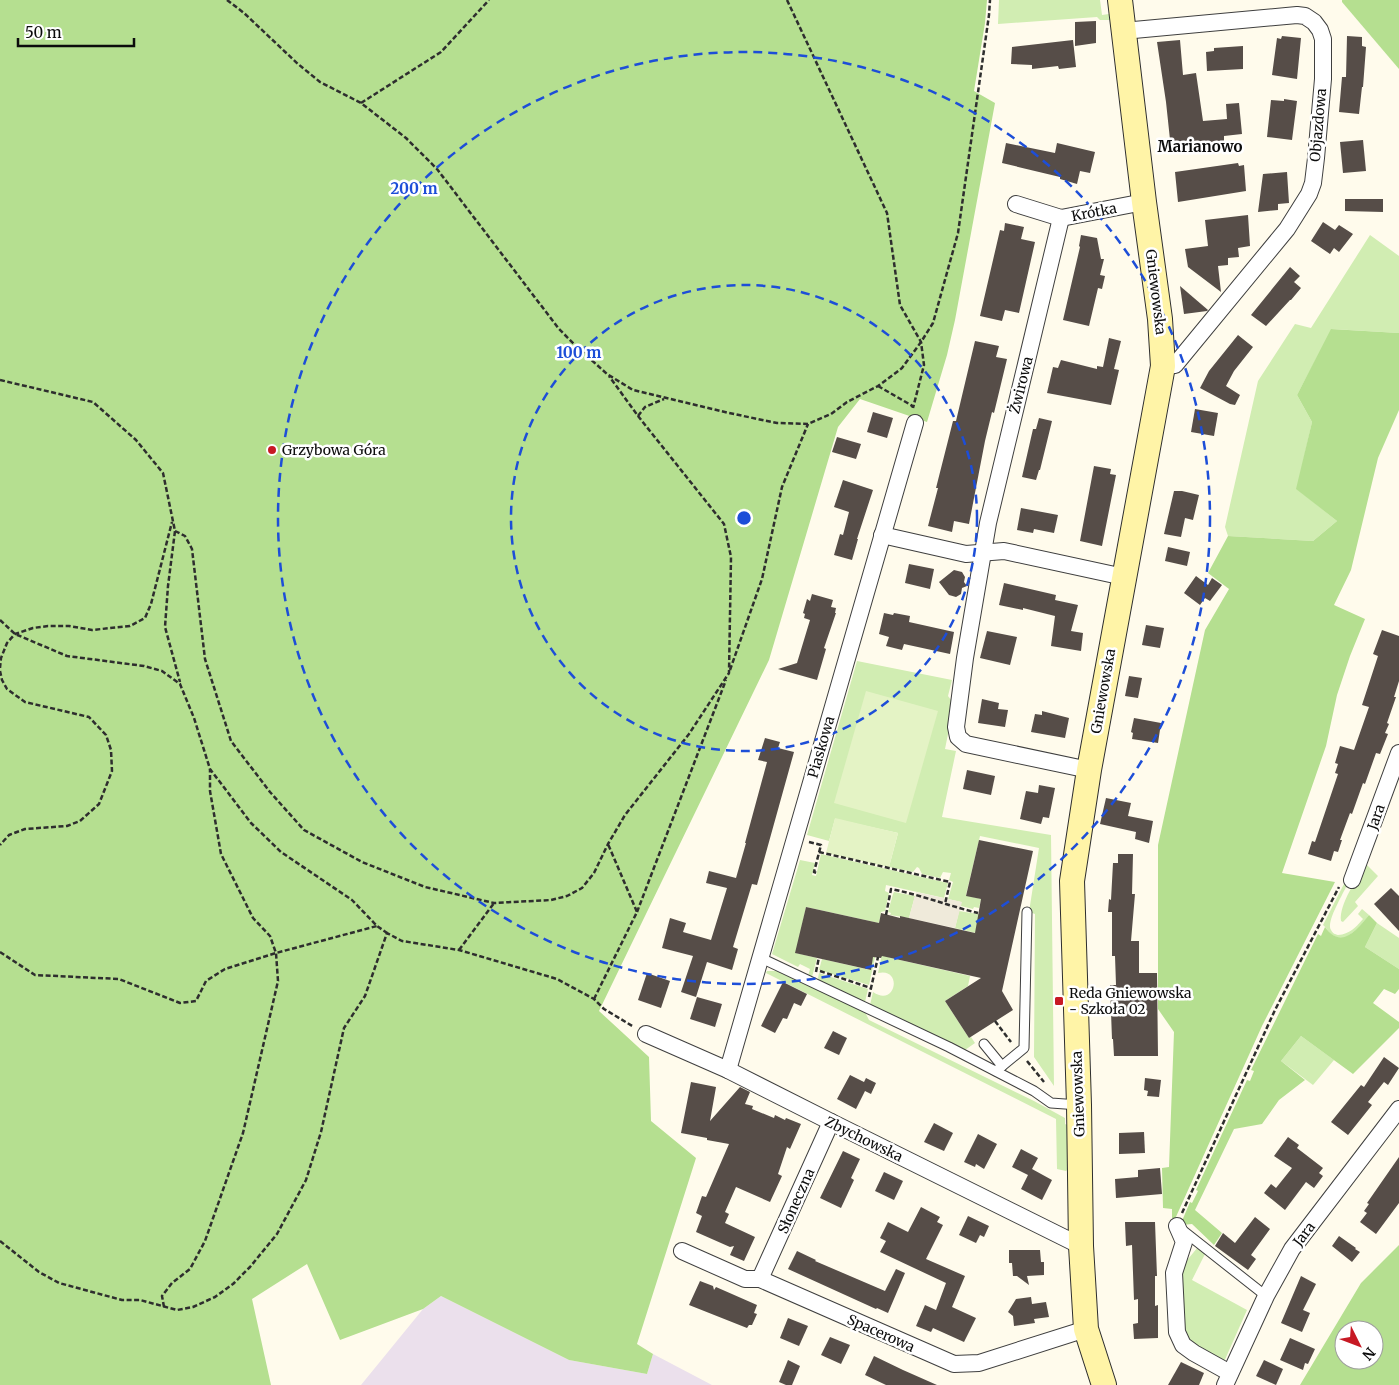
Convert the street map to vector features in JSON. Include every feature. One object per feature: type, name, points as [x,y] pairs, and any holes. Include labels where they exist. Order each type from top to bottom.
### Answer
[{"type":"street","name":"Gniewowska","points":[[1104,1385],[1086,1329],[1070,1104],[1072,881],[1089,770],[1163,366],[1160,319],[1120,0]]},
{"type":"street","name":"Objazdowa","points":[[1124,31],[1305,16],[1314,22],[1324,39],[1323,79],[1316,158],[1313,183],[1309,194],[1287,229],[1175,365],[1163,366]]},
{"type":"street","name":"Krótka","points":[[1016,204],[1061,218],[1144,202]]},
{"type":"street","name":"Żwirowa","points":[[1061,218],[988,523],[964,658],[956,727],[958,736],[966,744],[1089,770]]},
{"type":"street","name":"Piaskowa","points":[[728,1070],[882,535],[914,416]]},
{"type":"street","points":[[882,535],[966,554],[1004,551],[1124,578]]},
{"type":"street","name":"Jara","points":[[1347,880],[1399,754]]},
{"type":"street","name":"Zbychowska","points":[[646,1034],[728,1070],[1081,1246]]},
{"type":"street","name":"Jara","points":[[1178,1223],[1184,1242],[1174,1273],[1177,1332],[1182,1345],[1228,1379],[1266,1296],[1292,1249],[1399,1109]]},
{"type":"street","name":"Słoneczna","points":[[760,1279],[831,1122]]},
{"type":"street","name":"Spacerowa","points":[[682,1251],[745,1279],[760,1279],[954,1364],[979,1363],[1086,1329]]},
{"type":"lane","points":[[999,1069],[1024,1048],[1027,912]]},
{"type":"lane","points":[[761,958],[999,1069],[1051,1103],[1070,1104]]},
{"type":"lane","points":[[984,1044],[999,1069]]},
{"type":"lane","points":[[1178,1223],[1266,1296]]},
{"type":"path","points":[[227,0],[320,82],[361,103],[406,138],[437,169],[559,329],[607,374],[633,390],[665,398],[777,423],[808,424],[831,414],[847,402],[878,386],[902,368],[933,323],[958,233],[990,0]]},
{"type":"path","points":[[361,103],[441,52],[489,0]]},
{"type":"path","points":[[787,0],[887,213],[900,305],[921,342],[924,366],[914,416]]},
{"type":"path","points":[[175,531],[184,536],[192,549],[205,659],[232,741],[270,792],[304,830],[362,862],[425,887],[494,903],[551,900],[567,896],[582,888],[594,873],[608,844],[626,815],[689,734],[729,673],[730,557],[724,524],[607,374]]},
{"type":"path","points":[[0,380],[93,402],[136,440],[163,473],[175,531],[165,627],[180,684],[194,718],[210,769],[210,791],[221,854],[253,918],[270,936],[276,953],[278,982],[242,1133],[205,1242],[190,1269],[172,1283],[162,1296],[164,1307]]},
{"type":"path","points":[[878,386],[911,405],[914,416]]},
{"type":"path","points":[[638,416],[645,407],[665,398]]},
{"type":"path","points":[[594,999],[637,912],[729,673],[762,579],[782,486],[808,424]]},
{"type":"path","points":[[0,846],[10,835],[25,829],[67,826],[80,821],[99,804],[112,771],[111,750],[106,735],[89,717],[26,702],[7,689],[2,680],[0,669],[1,658],[7,643],[15,634],[33,628],[69,626],[92,630],[130,626],[145,618],[151,604],[173,520]]},
{"type":"path","points":[[0,620],[15,634],[67,656],[144,666],[162,671],[180,684]]},
{"type":"path","points":[[210,769],[251,823],[281,852],[352,900],[377,926],[387,933],[402,941],[459,950],[557,979],[594,999],[604,1009],[646,1034]]},
{"type":"path","points":[[795,839],[821,845],[814,872],[817,873]]},
{"type":"path","points":[[608,844],[637,912]]},
{"type":"path","points":[[819,852],[950,882],[945,904]]},
{"type":"path","points":[[1178,1223],[1275,1010],[1347,880]]},
{"type":"path","points":[[886,915],[891,889],[915,894],[978,913]]},
{"type":"path","points":[[459,950],[494,903]]},
{"type":"path","points":[[0,952],[35,975],[119,979],[180,1004],[196,1001],[206,981],[225,969],[276,953],[377,926]]},
{"type":"path","points":[[0,1241],[39,1272],[59,1283],[122,1300],[140,1300],[177,1310],[185,1309],[215,1297],[233,1284],[250,1268],[277,1234],[306,1180],[321,1132],[344,1028],[365,996],[387,933]]},
{"type":"path","points":[[866,1008],[878,958]]},
{"type":"path","points":[[816,970],[871,988]]},
{"type":"path","points":[[995,1022],[1019,1052],[1070,1104]]},
{"type":"shaded area","points":[[916,892],[962,902],[955,928],[909,918]]},
{"type":"shaded area","points":[[441,1296],[569,1360],[647,1374],[653,1354],[712,1385],[361,1385],[423,1309]]},
{"type":"green space","points":[[0,0],[987,0],[974,91],[995,103],[955,320],[947,355],[927,422],[860,399],[838,427],[769,660],[599,1011],[649,1057],[651,1121],[696,1158],[637,1344],[653,1354],[647,1374],[569,1360],[441,1296],[423,1309],[340,1340],[307,1264],[252,1299],[271,1385],[0,1385]]},
{"type":"green space","points":[[999,0],[1100,0],[1102,15],[1109,14],[1110,20],[1100,20],[1097,17],[998,24]]},
{"type":"green space","points":[[1342,0],[1399,0],[1399,69],[1342,2]]},
{"type":"green space","points":[[1370,235],[1399,256],[1399,333],[1332,329],[1297,395],[1312,422],[1297,489],[1337,521],[1313,541],[1228,536],[1225,527],[1258,381],[1295,324],[1311,328]]},
{"type":"green space","points":[[1331,329],[1399,333],[1399,410],[1378,458],[1351,570],[1334,605],[1365,619],[1337,695],[1326,746],[1282,873],[1335,882],[1262,1026],[1175,1219],[1172,1218],[1172,1209],[1163,1208],[1162,1168],[1169,1167],[1174,1032],[1158,1009],[1158,845],[1205,630],[1229,589],[1208,573],[1228,536],[1313,541],[1337,521],[1296,489],[1312,422],[1297,395]]},
{"type":"green space","points":[[857,661],[952,680],[948,696],[954,704],[945,749],[956,751],[942,817],[1051,835],[1054,1086],[1034,1057],[1035,914],[1029,912],[1039,848],[980,836],[966,895],[981,899],[979,908],[974,907],[973,909],[961,906],[961,902],[948,899],[953,882],[949,880],[951,873],[943,872],[940,878],[922,874],[917,867],[913,872],[889,867],[898,833],[835,819],[829,841],[807,835]]},
{"type":"green space","points":[[866,691],[938,711],[906,823],[834,803]]},
{"type":"green space","points":[[835,818],[898,833],[889,867],[826,853]]},
{"type":"green space","points":[[821,854],[948,883],[944,898],[886,885],[885,891],[889,893],[885,911],[881,912],[879,923],[806,907],[796,953],[817,958],[812,977],[808,976],[810,969],[800,964],[798,967],[772,954],[800,860],[815,863],[812,875],[816,876]]},
{"type":"green space","points":[[1366,864],[1378,876],[1355,902],[1358,906],[1343,922],[1341,921],[1341,914],[1346,899]]},
{"type":"green space","points":[[1345,882],[1347,883],[1346,887],[1331,921],[1330,926],[1334,934],[1338,935],[1352,930],[1363,919],[1358,914],[1362,909],[1369,915],[1354,932],[1339,938],[1331,934],[1323,925]]},
{"type":"green space","points":[[894,892],[915,896],[909,918],[890,915],[891,913],[888,912]]},
{"type":"green space","points":[[959,911],[984,915],[980,934],[955,928]]},
{"type":"green space","points":[[1369,915],[1377,923],[1365,947],[1399,969],[1399,989],[1395,994],[1384,989],[1373,1003],[1399,1022],[1399,1028],[1353,1074],[1301,1036],[1281,1061],[1305,1080],[1279,1100],[1262,1124],[1234,1129],[1195,1210],[1222,1233],[1214,1245],[1192,1224],[1182,1225],[1182,1221],[1190,1202],[1192,1203],[1198,1191],[1196,1190],[1247,1080],[1250,1081],[1254,1071],[1251,1070],[1318,934],[1321,936],[1325,927],[1331,934],[1343,937],[1354,931]]},
{"type":"green space","points":[[1377,923],[1399,938],[1399,969],[1365,947]]},
{"type":"green space","points":[[882,954],[891,958],[970,976],[968,986],[945,1001],[969,1038],[971,1037],[975,1043],[965,1050],[870,1005],[873,992],[881,996],[887,995],[894,986],[891,976],[886,973],[878,973]]},
{"type":"green space","points":[[873,956],[875,957],[869,985],[819,970],[822,959],[870,970]]},
{"type":"green space","points":[[767,971],[777,971],[865,1012],[869,1020],[1065,1118],[1065,1124],[1067,1125],[1068,1169],[1066,1171],[1057,1169],[1056,1119],[766,973]]},
{"type":"green space","points":[[819,973],[868,989],[865,1002],[819,981]]},
{"type":"green space","points":[[1301,1036],[1334,1060],[1313,1085],[1281,1061]]},
{"type":"green space","points":[[1399,1245],[1399,1385],[1300,1385],[1334,1328],[1334,1370],[1384,1370],[1384,1320],[1339,1320],[1361,1283]]},
{"type":"green space","points":[[1198,1247],[1206,1252],[1192,1280],[1247,1310],[1223,1364],[1200,1353],[1182,1333],[1179,1270]]},
{"type":"building","points":[[1096,21],[1096,43],[1075,46],[1075,22]]},
{"type":"building","points":[[1282,36],[1301,38],[1297,79],[1272,75],[1277,38],[1281,39]]},
{"type":"building","points":[[1347,36],[1362,37],[1362,46],[1366,47],[1359,114],[1339,112],[1342,77],[1346,77]]},
{"type":"building","points":[[1073,40],[1076,67],[1059,69],[1058,66],[1032,69],[1032,65],[1011,64],[1012,47]]},
{"type":"building","points":[[1180,40],[1183,75],[1196,73],[1203,121],[1227,119],[1226,104],[1239,103],[1242,134],[1224,136],[1224,142],[1171,149],[1157,42]]},
{"type":"building","points":[[1243,46],[1243,69],[1207,71],[1206,52],[1214,51],[1214,48]]},
{"type":"building","points":[[1284,99],[1297,101],[1292,140],[1267,137],[1271,100],[1284,101]]},
{"type":"building","points":[[1363,140],[1366,171],[1343,173],[1340,142]]},
{"type":"building","points":[[1006,143],[1055,153],[1057,143],[1095,152],[1090,173],[1080,171],[1077,184],[1060,179],[1060,177],[1002,163]]},
{"type":"building","points":[[1238,163],[1239,166],[1244,165],[1246,191],[1178,202],[1175,172]]},
{"type":"building","points":[[1287,172],[1289,203],[1278,204],[1278,210],[1258,212],[1263,174]]},
{"type":"building","points":[[1345,199],[1383,199],[1383,212],[1345,211]]},
{"type":"building","points":[[1248,215],[1250,246],[1238,248],[1239,257],[1228,258],[1228,265],[1218,266],[1221,292],[1188,267],[1185,249],[1208,246],[1205,220]]},
{"type":"building","points":[[1323,222],[1335,230],[1339,225],[1353,234],[1339,252],[1334,248],[1330,254],[1311,241]]},
{"type":"building","points":[[1005,223],[1024,227],[1021,239],[1035,242],[1019,313],[1005,310],[1002,321],[980,316],[1000,230],[1004,231]]},
{"type":"building","points":[[1081,235],[1097,238],[1101,259],[1104,259],[1100,275],[1105,276],[1102,289],[1098,288],[1089,326],[1063,320],[1080,247]]},
{"type":"building","points":[[1290,267],[1300,276],[1294,282],[1301,288],[1266,326],[1251,315]]},
{"type":"building","points":[[1180,286],[1208,310],[1184,314]]},
{"type":"building","points":[[1238,335],[1253,347],[1234,371],[1226,386],[1240,395],[1235,405],[1200,388],[1209,371]]},
{"type":"building","points":[[1109,338],[1121,341],[1114,369],[1119,370],[1111,405],[1047,393],[1053,367],[1058,368],[1061,360],[1097,369],[1097,366],[1103,367]]},
{"type":"building","points":[[975,341],[999,346],[996,357],[1007,359],[985,441],[969,524],[954,521],[952,532],[928,526],[953,421],[956,421]]},
{"type":"building","points":[[1195,409],[1218,413],[1214,436],[1191,432]]},
{"type":"building","points":[[873,412],[893,418],[887,438],[867,432]]},
{"type":"building","points":[[1039,418],[1052,421],[1036,480],[1022,477],[1033,429],[1036,429]]},
{"type":"building","points":[[837,437],[861,444],[856,459],[832,452]]},
{"type":"building","points":[[1094,466],[1111,469],[1110,474],[1116,475],[1102,546],[1080,541]]},
{"type":"building","points":[[843,480],[873,490],[852,560],[834,555],[840,534],[843,535],[849,512],[834,507]]},
{"type":"building","points":[[1174,491],[1199,495],[1193,520],[1185,518],[1181,537],[1164,534]]},
{"type":"building","points":[[1021,508],[1058,515],[1054,533],[1034,529],[1033,533],[1017,530]]},
{"type":"building","points":[[1168,547],[1190,552],[1187,566],[1165,561]]},
{"type":"building","points":[[909,564],[934,569],[930,589],[905,583]]},
{"type":"building","points":[[954,570],[962,572],[967,586],[962,588],[961,594],[956,597],[949,595],[939,582]]},
{"type":"building","points":[[1196,576],[1208,585],[1212,578],[1222,585],[1210,601],[1205,598],[1200,605],[1184,593]]},
{"type":"building","points":[[1004,583],[1056,595],[1055,600],[1078,605],[1071,631],[1083,633],[1081,651],[1051,646],[1055,616],[1023,608],[1023,610],[999,605]]},
{"type":"building","points":[[812,594],[833,600],[831,607],[836,608],[817,680],[778,669],[797,663],[810,620],[804,618],[805,614],[803,613],[807,599],[810,601]]},
{"type":"building","points":[[884,613],[910,616],[909,622],[954,632],[950,654],[904,644],[902,650],[886,646],[889,637],[879,634]]},
{"type":"building","points":[[1146,625],[1164,628],[1160,648],[1142,645]]},
{"type":"building","points":[[1382,630],[1399,636],[1399,681],[1394,697],[1396,697],[1387,723],[1389,724],[1385,733],[1388,734],[1380,754],[1376,753],[1352,814],[1350,813],[1340,840],[1342,840],[1338,852],[1334,851],[1331,861],[1308,854],[1312,841],[1315,842],[1338,774],[1335,773],[1338,764],[1335,763],[1340,746],[1354,750],[1369,707],[1362,705],[1378,656],[1373,654]]},
{"type":"building","points":[[987,631],[1017,637],[1010,665],[980,658]]},
{"type":"building","points":[[1129,676],[1142,678],[1138,698],[1125,696]]},
{"type":"building","points":[[982,699],[999,703],[998,709],[1008,710],[1005,727],[978,723]]},
{"type":"building","points":[[1042,711],[1069,718],[1065,738],[1031,732],[1035,714],[1042,715]]},
{"type":"building","points":[[1134,718],[1161,723],[1158,743],[1132,739],[1133,733],[1131,732]]},
{"type":"building","points":[[765,738],[780,742],[778,748],[794,752],[757,885],[752,884],[733,947],[738,949],[732,970],[707,962],[696,997],[681,992],[693,956],[662,948],[670,918],[686,923],[683,932],[711,940],[727,888],[706,883],[709,871],[736,878],[767,762],[758,760]]},
{"type":"building","points":[[967,770],[995,776],[991,795],[963,789]]},
{"type":"building","points":[[1039,785],[1055,788],[1049,818],[1043,817],[1041,824],[1020,819],[1026,791],[1038,793]]},
{"type":"building","points":[[1106,798],[1131,803],[1128,816],[1153,821],[1149,843],[1135,839],[1136,832],[1100,824]]},
{"type":"building","points":[[979,840],[1033,851],[1002,991],[1013,1010],[969,1038],[945,1001],[981,978],[882,956],[881,958],[873,957],[871,970],[795,953],[806,907],[879,923],[881,913],[975,933],[981,899],[966,896]]},
{"type":"building","points":[[1118,854],[1133,854],[1132,894],[1135,894],[1131,941],[1139,941],[1139,973],[1157,973],[1158,1056],[1114,1056],[1110,985],[1116,985],[1115,956],[1112,956],[1112,912],[1108,912],[1109,899],[1111,900],[1113,863],[1118,863]]},
{"type":"building","points":[[1391,888],[1399,896],[1399,931],[1374,904]]},
{"type":"building","points":[[647,973],[670,981],[661,1008],[638,1000]]},
{"type":"building","points":[[783,982],[807,994],[801,1006],[794,1003],[787,1019],[783,1018],[775,1033],[761,1026]]},
{"type":"building","points":[[697,997],[722,1004],[715,1027],[690,1019]]},
{"type":"building","points":[[833,1031],[847,1038],[839,1055],[824,1048]]},
{"type":"building","points":[[1384,1057],[1399,1068],[1388,1085],[1384,1082],[1368,1102],[1372,1105],[1348,1135],[1331,1122],[1361,1085],[1364,1087]]},
{"type":"building","points":[[850,1075],[864,1082],[866,1078],[876,1083],[871,1094],[865,1091],[856,1109],[837,1099]]},
{"type":"building","points":[[1145,1078],[1161,1080],[1159,1097],[1147,1096],[1148,1091],[1144,1090]]},
{"type":"building","points":[[691,1082],[716,1087],[710,1121],[740,1087],[750,1092],[745,1104],[753,1106],[752,1109],[774,1118],[775,1115],[801,1124],[790,1149],[787,1147],[778,1174],[782,1176],[770,1202],[736,1187],[725,1212],[729,1214],[725,1223],[755,1237],[744,1261],[730,1255],[734,1246],[730,1247],[696,1232],[702,1216],[696,1213],[702,1196],[706,1197],[729,1144],[681,1133]]},
{"type":"building","points":[[934,1123],[953,1133],[944,1151],[924,1142]]},
{"type":"building","points":[[1144,1132],[1145,1153],[1119,1154],[1119,1133]]},
{"type":"building","points":[[978,1134],[997,1144],[984,1169],[976,1164],[975,1167],[964,1162]]},
{"type":"building","points":[[1288,1137],[1299,1145],[1297,1148],[1323,1168],[1319,1173],[1323,1176],[1314,1188],[1306,1182],[1285,1210],[1264,1193],[1271,1184],[1276,1188],[1292,1168],[1274,1156]]},
{"type":"building","points":[[1021,1149],[1038,1158],[1032,1169],[1052,1180],[1042,1200],[1021,1189],[1028,1175],[1012,1167]]},
{"type":"building","points":[[843,1151],[860,1159],[851,1178],[854,1180],[841,1208],[820,1198]]},
{"type":"building","points":[[1399,1157],[1399,1203],[1376,1234],[1360,1222],[1367,1213],[1364,1211],[1369,1204],[1367,1203]]},
{"type":"building","points":[[1160,1168],[1162,1194],[1116,1198],[1115,1179],[1138,1177],[1138,1170]]},
{"type":"building","points":[[884,1172],[903,1181],[894,1200],[875,1191]]},
{"type":"building","points":[[921,1207],[940,1217],[937,1222],[943,1225],[926,1259],[965,1276],[952,1307],[976,1318],[964,1342],[933,1328],[931,1332],[916,1326],[925,1305],[936,1310],[946,1283],[880,1252],[886,1241],[880,1238],[888,1222],[908,1232]]},
{"type":"building","points":[[968,1216],[989,1226],[984,1237],[980,1235],[976,1243],[959,1235]]},
{"type":"building","points":[[1255,1217],[1270,1229],[1251,1255],[1256,1259],[1248,1270],[1215,1246],[1223,1233],[1235,1243]]},
{"type":"building","points":[[1125,1222],[1155,1222],[1157,1276],[1155,1276],[1155,1306],[1158,1305],[1158,1338],[1134,1339],[1133,1324],[1138,1323],[1138,1299],[1134,1300],[1132,1245],[1126,1246]]},
{"type":"building","points":[[1339,1236],[1360,1252],[1352,1262],[1332,1246]]},
{"type":"building","points":[[1009,1250],[1040,1250],[1041,1262],[1044,1262],[1044,1275],[1027,1276],[1029,1285],[1017,1276],[1013,1276],[1012,1263],[1009,1263]]},
{"type":"building","points":[[797,1251],[815,1261],[885,1291],[896,1269],[905,1273],[888,1313],[788,1269]]},
{"type":"building","points":[[1301,1276],[1316,1284],[1303,1310],[1310,1313],[1302,1332],[1281,1323]]},
{"type":"building","points":[[700,1281],[713,1286],[714,1290],[716,1287],[757,1305],[754,1313],[757,1314],[752,1325],[749,1325],[747,1328],[689,1305]]},
{"type":"building","points":[[1031,1297],[1032,1304],[1046,1302],[1049,1317],[1034,1319],[1035,1323],[1014,1326],[1013,1316],[1008,1312],[1016,1299]]},
{"type":"building","points":[[788,1318],[808,1326],[799,1346],[780,1338]]},
{"type":"building","points":[[830,1337],[850,1345],[841,1364],[821,1355]]},
{"type":"building","points":[[1290,1338],[1315,1349],[1308,1364],[1305,1363],[1303,1370],[1280,1360]]},
{"type":"building","points":[[874,1356],[937,1385],[886,1385],[865,1375]]},
{"type":"building","points":[[788,1360],[800,1366],[792,1385],[779,1382]]},
{"type":"building","points":[[1264,1360],[1283,1369],[1276,1385],[1256,1376]]},
{"type":"building","points":[[1181,1362],[1204,1373],[1199,1385],[1168,1385]]},
{"type":"place","name":"Grzybowa Góra","points":[[272,450]]},
{"type":"place","name":"Reda Gniewowska - Szkoła 02","points":[[1059,1001]]},
{"type":"district","name":"Marianowo","points":[[1200,147]]}]
